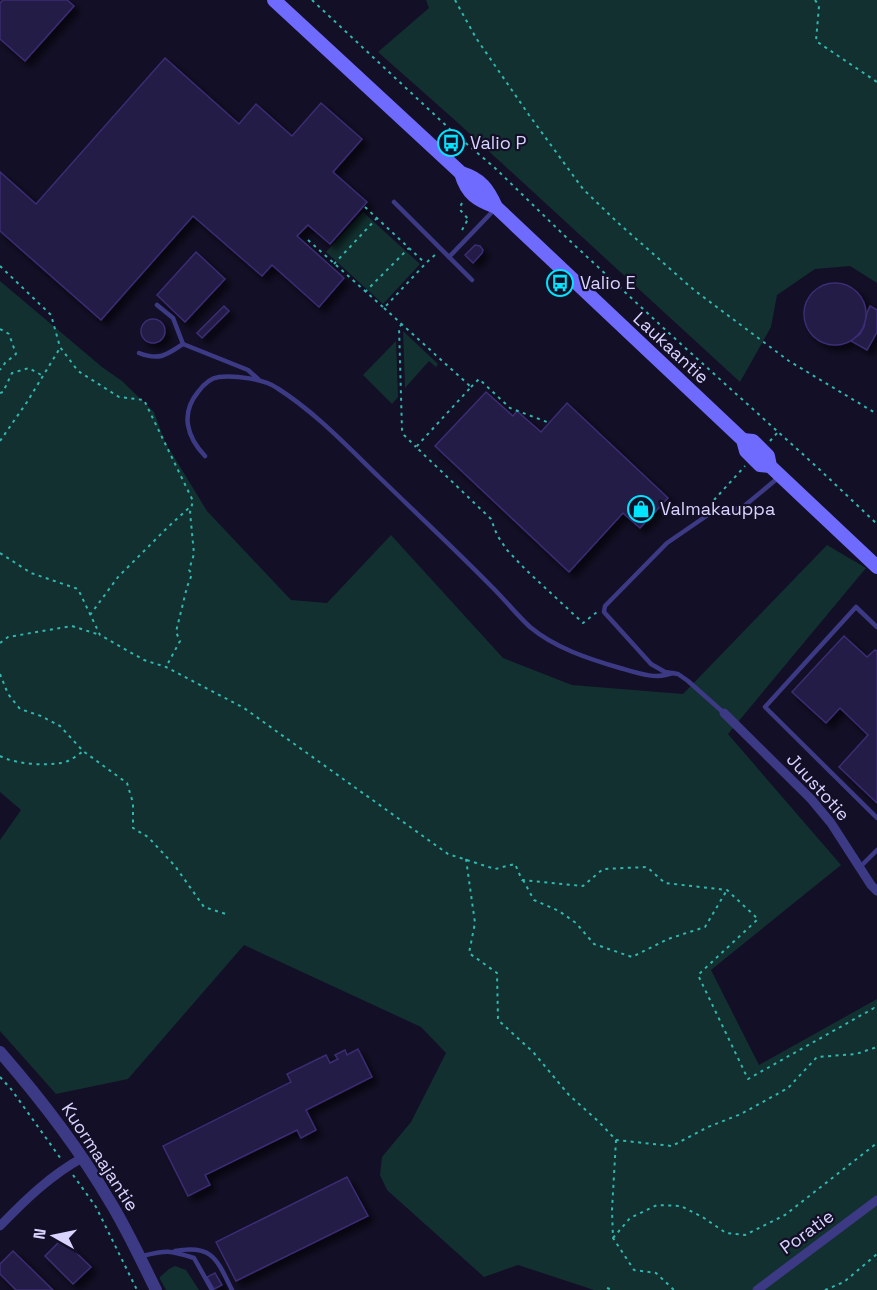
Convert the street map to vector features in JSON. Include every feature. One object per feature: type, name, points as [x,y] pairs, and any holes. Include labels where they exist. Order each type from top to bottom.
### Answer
[{"type":"main road","name":"Laukaantie","points":[[274,0],[461,173],[480,182],[490,194],[496,207],[743,440],[753,441],[757,453]]},
{"type":"main road","points":[[757,453],[768,456],[770,466],[877,567]]},
{"type":"street","name":"Juustotie","points":[[724,713],[811,799],[831,823],[877,891]]},
{"type":"street","name":"Kuormaajantie","points":[[0,1052],[46,1107],[82,1158],[110,1201],[156,1290]]},
{"type":"street","points":[[0,1226],[58,1172],[82,1158]]},
{"type":"street","name":"Poratie","points":[[757,1290],[877,1200]]},
{"type":"lane","points":[[394,202],[472,280]]},
{"type":"lane","points":[[449,257],[496,207]]},
{"type":"lane","points":[[157,305],[173,318],[183,344],[248,370],[260,381]]},
{"type":"lane","points":[[139,353],[155,357],[165,356],[183,344]]},
{"type":"lane","points":[[205,456],[196,447],[189,431],[187,416],[192,399],[203,385],[218,377],[242,378],[275,386],[314,416],[531,627],[564,648],[596,661],[640,674],[665,676],[673,673]]},
{"type":"lane","points":[[724,713],[678,674],[665,672],[651,664],[604,612],[606,604],[668,543],[718,508],[728,511],[743,507],[780,476]]},
{"type":"lane","points":[[877,627],[856,607],[765,707],[877,818]]},
{"type":"lane","points":[[860,867],[877,850]]},
{"type":"lane","points":[[140,1257],[163,1251],[189,1249],[203,1251],[217,1260],[231,1290]]},
{"type":"lane","points":[[174,1251],[194,1258],[212,1290]]},
{"type":"path","points":[[312,0],[454,133],[495,168],[654,320],[877,524]]},
{"type":"path","points":[[455,0],[476,38],[536,124],[584,189],[616,221],[694,290],[789,361],[877,414]]},
{"type":"path","points":[[816,0],[819,6],[816,41],[877,82]]},
{"type":"path","points":[[365,207],[425,263]]},
{"type":"path","points":[[334,264],[377,218]]},
{"type":"path","points":[[461,232],[468,219]]},
{"type":"path","points":[[308,240],[471,387]]},
{"type":"path","points":[[365,292],[409,248]]},
{"type":"path","points":[[384,308],[425,263],[441,250]]},
{"type":"path","points":[[0,266],[51,315],[60,347],[78,371],[119,397],[144,400],[194,501],[190,512],[194,554],[189,570],[192,574],[176,632],[180,641],[166,667]]},
{"type":"path","points":[[402,324],[399,327],[404,435],[491,519],[497,535],[507,550],[583,623],[606,604]]},
{"type":"path","points":[[0,328],[9,334],[16,354],[0,370]]},
{"type":"path","points":[[0,441],[60,347]]},
{"type":"path","points":[[0,393],[3,392],[12,373],[29,368],[43,376]]},
{"type":"path","points":[[416,447],[479,379],[510,408],[547,422]]},
{"type":"path","points":[[704,516],[717,496],[778,432]]},
{"type":"path","points":[[90,615],[118,577],[192,505]]},
{"type":"path","points":[[0,553],[31,573],[78,589],[100,635]]},
{"type":"path","points":[[0,643],[8,637],[72,626],[100,635],[144,660],[166,667],[244,708],[448,854],[495,868],[515,864],[534,900],[559,911],[576,923],[594,945],[632,957],[668,939],[705,927],[727,890]]},
{"type":"path","points":[[0,674],[8,694],[20,709],[60,726],[83,752],[127,783],[133,803],[133,828],[148,837],[175,866],[204,906],[229,915]]},
{"type":"path","points":[[0,756],[8,760],[39,764],[64,763],[83,752]]},
{"type":"path","points":[[466,859],[476,923],[469,953],[497,973],[498,1020],[533,1052],[569,1095],[616,1140],[672,1146],[708,1127],[741,1114],[788,1088],[817,1057],[856,1054],[877,1047]]},
{"type":"path","points":[[522,880],[583,886],[603,869],[647,867],[665,884],[727,890],[758,919],[698,975],[748,1079],[874,1008],[877,1011]]},
{"type":"path","points":[[0,1077],[96,1207],[137,1290]]},
{"type":"path","points":[[616,1140],[612,1210],[613,1238],[634,1270],[656,1273],[673,1289]]},
{"type":"path","points":[[613,1238],[630,1218],[657,1205],[681,1206],[726,1233],[745,1235],[785,1215],[877,1143]]},
{"type":"path","points":[[825,1290],[844,1282],[877,1254]]},
{"type":"path","points":[[607,1288],[613,1290]]},
{"type":"path","points":[[668,1290],[673,1289]]},
{"type":"green space","points":[[426,0],[877,0],[877,283],[850,266],[815,269],[777,295],[771,327],[740,382],[378,52],[429,8]]},
{"type":"green space","points":[[363,212],[420,264],[383,304],[326,252]]},
{"type":"green space","points":[[0,281],[102,367],[122,381],[154,412],[165,442],[207,511],[291,600],[327,603],[391,535],[503,658],[572,685],[683,694],[827,545],[866,568],[728,734],[841,865],[711,970],[759,1065],[877,999],[877,1290],[594,1290],[518,1265],[484,1277],[387,1190],[380,1175],[382,1157],[411,1122],[446,1053],[421,1027],[244,945],[128,1079],[56,1094],[0,1031],[0,840],[21,810],[0,792]]},
{"type":"green space","points":[[403,331],[438,364],[436,367],[429,361],[405,388]]},
{"type":"green space","points":[[396,341],[398,397],[392,404],[363,375]]},
{"type":"green space","points":[[175,1266],[186,1270],[199,1290],[166,1290],[160,1277]]},
{"type":"building","points":[[3,0],[67,0],[74,6],[25,61],[0,39],[0,3]]},
{"type":"building","points":[[165,58],[239,124],[256,104],[292,136],[321,103],[362,139],[333,172],[367,202],[330,244],[308,225],[297,236],[344,278],[319,307],[272,265],[262,276],[193,216],[101,320],[0,231],[0,172],[36,204]]},
{"type":"building","points":[[475,245],[480,246],[483,250],[473,263],[465,255]]},
{"type":"building","points":[[196,252],[225,279],[185,322],[157,295]]},
{"type":"building","points":[[829,283],[841,283],[857,292],[864,302],[866,314],[864,326],[857,336],[841,345],[829,345],[818,340],[809,331],[804,320],[804,308],[809,297],[818,288]]},
{"type":"building","points":[[224,306],[229,311],[202,338],[197,333]]},
{"type":"building","points":[[870,306],[877,310],[877,332],[867,350],[851,341],[860,334],[864,327]]},
{"type":"building","points":[[153,319],[162,322],[165,331],[162,340],[153,343],[144,340],[141,331],[144,322]]},
{"type":"building","points":[[486,392],[513,416],[517,411],[541,432],[567,403],[668,498],[640,528],[623,513],[569,572],[435,446]]},
{"type":"building","points":[[844,636],[867,657],[875,650],[877,651],[877,803],[839,767],[868,735],[840,708],[826,723],[792,692]]},
{"type":"building","points":[[358,1049],[372,1077],[306,1110],[316,1130],[301,1138],[297,1130],[205,1175],[210,1185],[188,1196],[163,1146],[291,1082],[287,1074],[326,1055],[330,1063],[338,1059],[335,1055],[345,1050],[347,1055]]},
{"type":"building","points":[[347,1177],[368,1216],[236,1281],[216,1242]]},
{"type":"building","points":[[62,1239],[91,1267],[73,1284],[45,1256]]},
{"type":"building","points":[[13,1251],[53,1290],[16,1290],[0,1274],[0,1264]]},
{"type":"building","points":[[215,1273],[222,1285],[214,1289],[207,1277]]},
{"type":"place","name":"Valio P","points":[[451,143]]},
{"type":"place","name":"Valio E","points":[[560,283]]},
{"type":"place","name":"Valmakauppa","points":[[641,509]]}]
